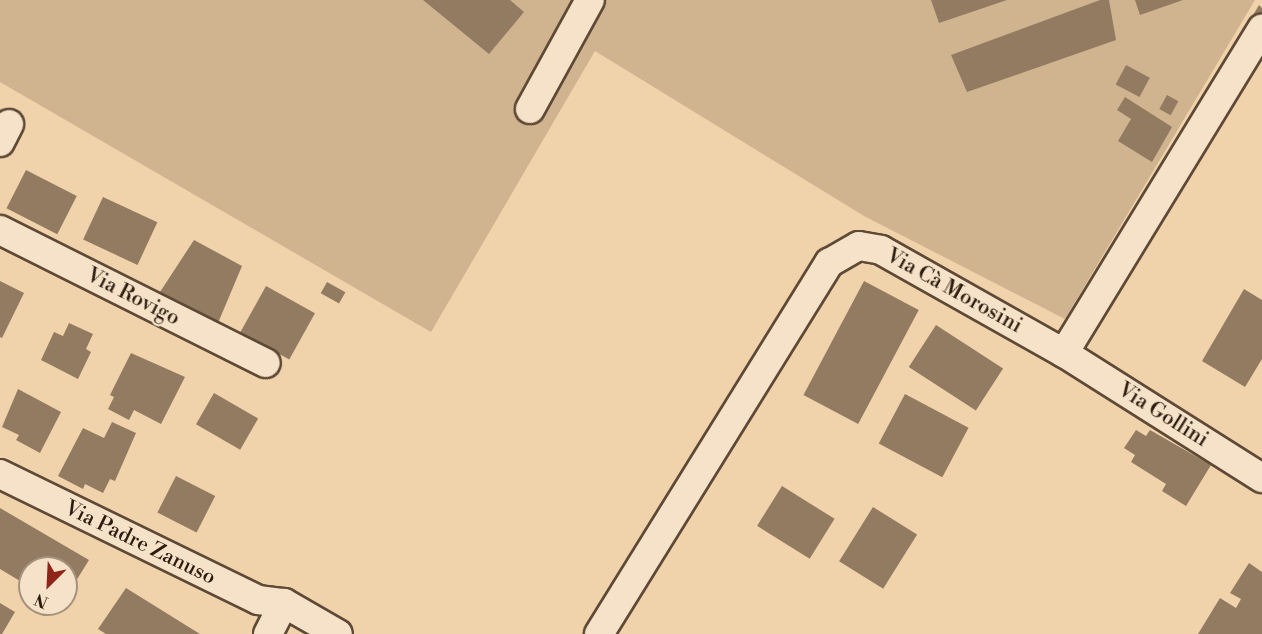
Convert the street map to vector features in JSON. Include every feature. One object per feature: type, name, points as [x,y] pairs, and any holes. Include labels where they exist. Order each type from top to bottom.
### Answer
[{"type":"street","points":[[530,108],[590,0]]},
{"type":"street","points":[[1064,353],[1262,29]]},
{"type":"street","name":"Via Rovigo","points":[[0,230],[266,363]]},
{"type":"street","name":"Via Cà Morosini","points":[[599,634],[829,263],[859,246],[881,250],[1064,353]]},
{"type":"street","name":"Via Gollini","points":[[1064,353],[1262,478]]},
{"type":"street","name":"Via Padre Zanuso","points":[[0,474],[258,600],[284,603]]},
{"type":"street","points":[[268,634],[284,603],[338,634]]},
{"type":"shaded area","points":[[0,0],[1255,0],[1065,319],[864,216],[595,51],[431,332],[0,82]]},
{"type":"building","points":[[423,0],[510,0],[524,12],[489,54]]},
{"type":"building","points":[[931,0],[1007,0],[939,23]]},
{"type":"building","points":[[1100,0],[1109,0],[1116,40],[967,92],[951,55]]},
{"type":"building","points":[[1135,0],[1183,0],[1140,15]]},
{"type":"building","points":[[1259,5],[1262,8],[1262,24],[1252,17]]},
{"type":"building","points":[[1126,65],[1150,78],[1140,97],[1116,84]]},
{"type":"building","points":[[1167,95],[1178,101],[1171,115],[1159,109]]},
{"type":"building","points":[[1125,97],[1172,127],[1152,162],[1118,141],[1131,119],[1117,110]]},
{"type":"building","points":[[26,170],[77,196],[57,234],[6,208]]},
{"type":"building","points":[[103,197],[157,222],[138,265],[83,240]]},
{"type":"building","points":[[194,240],[242,266],[218,323],[160,292]]},
{"type":"building","points":[[0,281],[24,293],[2,338],[0,337]]},
{"type":"building","points":[[864,281],[919,310],[858,424],[803,395]]},
{"type":"building","points":[[327,282],[345,292],[339,304],[321,293]]},
{"type":"building","points":[[266,286],[315,313],[289,360],[240,332]]},
{"type":"building","points":[[1244,289],[1262,300],[1262,359],[1245,387],[1202,361]]},
{"type":"building","points":[[69,323],[93,334],[86,349],[91,352],[78,379],[41,360],[54,332],[63,336]]},
{"type":"building","points":[[936,325],[1003,369],[976,411],[909,367]]},
{"type":"building","points":[[131,353],[185,377],[161,424],[134,410],[129,420],[108,409],[114,397],[110,395]]},
{"type":"building","points":[[18,389],[61,412],[40,453],[16,440],[19,435],[2,427]]},
{"type":"building","points":[[214,393],[258,418],[240,450],[196,424]]},
{"type":"building","points":[[905,394],[969,428],[942,477],[879,443]]},
{"type":"building","points":[[112,422],[136,433],[115,481],[110,479],[103,493],[85,484],[83,489],[58,476],[83,428],[104,438]]},
{"type":"building","points":[[1136,430],[1146,436],[1150,430],[1211,465],[1186,506],[1162,491],[1166,484],[1131,462],[1135,455],[1124,448]]},
{"type":"building","points":[[176,476],[215,496],[197,533],[157,513]]},
{"type":"building","points":[[782,486],[835,519],[810,559],[757,526]]},
{"type":"building","points":[[873,507],[917,535],[883,589],[839,561]]},
{"type":"building","points":[[0,508],[89,560],[78,578],[78,556],[18,556],[18,580],[0,569]]},
{"type":"building","points":[[1249,563],[1262,572],[1262,634],[1198,634],[1220,598],[1236,608],[1241,599],[1230,593]]},
{"type":"building","points":[[126,588],[200,634],[106,634],[98,629]]},
{"type":"building","points":[[0,603],[15,612],[2,634],[0,634]]}]
